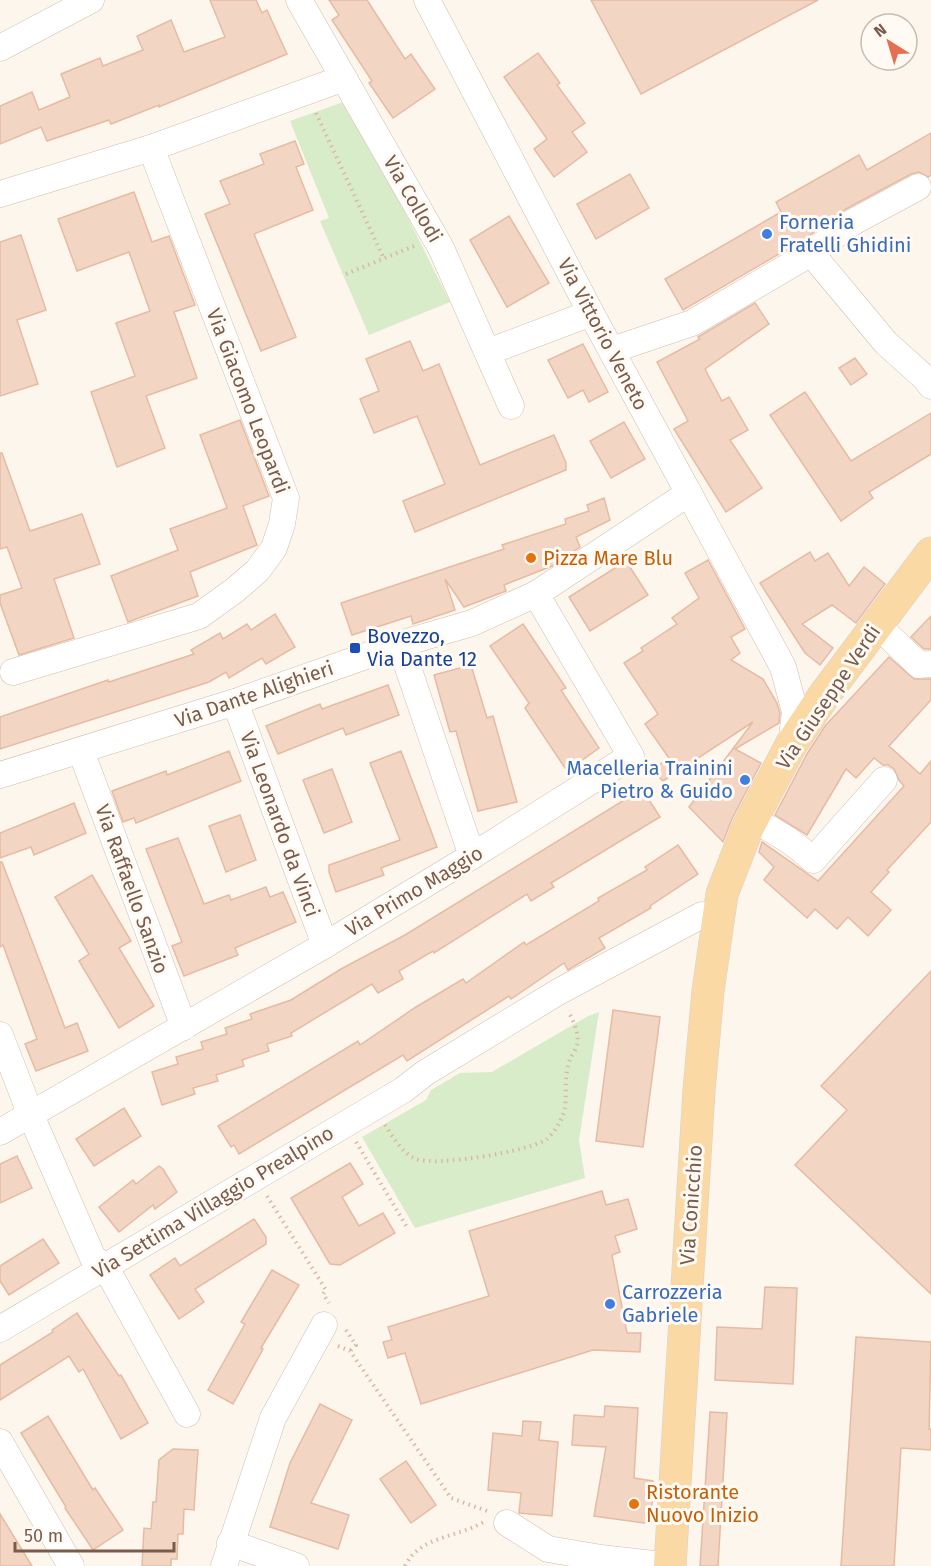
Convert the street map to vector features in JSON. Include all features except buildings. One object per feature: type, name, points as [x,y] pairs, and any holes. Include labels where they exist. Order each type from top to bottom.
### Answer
[{"type":"main road","name":"Via Giuseppe Verdi","points":[[711,916],[752,820],[791,745],[825,694],[931,553]]},
{"type":"main road","name":"Via Conicchio","points":[[670,1566],[711,916]]},
{"type":"street","points":[[0,48],[92,0]]},
{"type":"street","name":"Via Collodi","points":[[299,0],[441,248],[512,406]]},
{"type":"street","name":"Via Vittorio Veneto","points":[[427,0],[591,313],[783,667],[795,712],[791,745]]},
{"type":"street","points":[[0,194],[151,148],[344,78]]},
{"type":"street","name":"Via Giacomo Leopardi","points":[[13,672],[199,616],[256,572],[274,548],[282,524],[286,498],[151,148]]},
{"type":"street","points":[[612,350],[692,323],[811,253],[853,222],[918,187]]},
{"type":"street","points":[[811,253],[886,344],[931,386]]},
{"type":"street","points":[[488,352],[591,313]]},
{"type":"street","name":"Via Dante Alighieri","points":[[0,775],[235,702],[400,644],[472,622],[536,594],[689,493]]},
{"type":"street","name":"Via Primo Maggio","points":[[0,1132],[325,945],[631,756],[536,594]]},
{"type":"street","points":[[877,625],[919,665],[931,664]]},
{"type":"street","points":[[400,644],[472,856]]},
{"type":"street","name":"Via Vittorio Veneto","points":[[783,667],[804,686],[825,694]]},
{"type":"street","name":"Via Leonardo da Vinci","points":[[235,702],[325,945]]},
{"type":"street","name":"Via Raffaello Sanzio","points":[[81,751],[183,1027]]},
{"type":"street","points":[[752,820],[801,849],[813,860],[884,780]]},
{"type":"street","points":[[558,992],[711,916]]},
{"type":"street","name":"Via Settima Villaggio Prealpino","points":[[0,1329],[403,1090],[425,1073],[558,992]]},
{"type":"street","points":[[0,1035],[30,1113],[93,1258],[105,1266],[187,1414]]},
{"type":"street","points":[[296,1566],[227,1555],[273,1418],[334,1321]]},
{"type":"street","points":[[0,1442],[71,1566]]},
{"type":"street","name":"Via Conicchio","points":[[507,1523],[548,1549],[670,1566]]},
{"type":"path","points":[[316,112],[384,259]]},
{"type":"path","points":[[346,274],[421,244]]},
{"type":"path","points":[[374,1107],[403,1149],[416,1159],[450,1161],[509,1152],[546,1140],[555,1130],[567,1105],[566,1073],[569,1059],[577,1048],[578,1036],[573,1020],[558,992]]},
{"type":"path","points":[[345,1124],[408,1229]]},
{"type":"path","points":[[255,1177],[326,1290],[323,1294],[334,1321],[356,1345],[350,1351],[451,1498],[496,1514],[476,1527],[434,1539],[409,1558],[405,1566]]},
{"type":"green space","points":[[349,100],[450,302],[369,335],[320,221],[329,218],[290,121]]},
{"type":"green space","points":[[599,1012],[579,1140],[585,1178],[415,1228],[362,1137],[426,1100],[431,1090],[460,1073],[492,1072],[588,1016]]},
{"type":"place","name":"Forneria Fratelli Ghidini","points":[[767,234]]},
{"type":"place","name":"Pizza Mare Blu","points":[[531,558]]},
{"type":"place","name":"Bovezzo, Via Dante 12","points":[[355,648]]},
{"type":"place","name":"Macelleria Trainini Pietro & Guido","points":[[745,780]]},
{"type":"place","name":"Carrozzeria Gabriele","points":[[610,1304]]},
{"type":"place","name":"Ristorante Nuovo Inizio","points":[[634,1504]]}]
